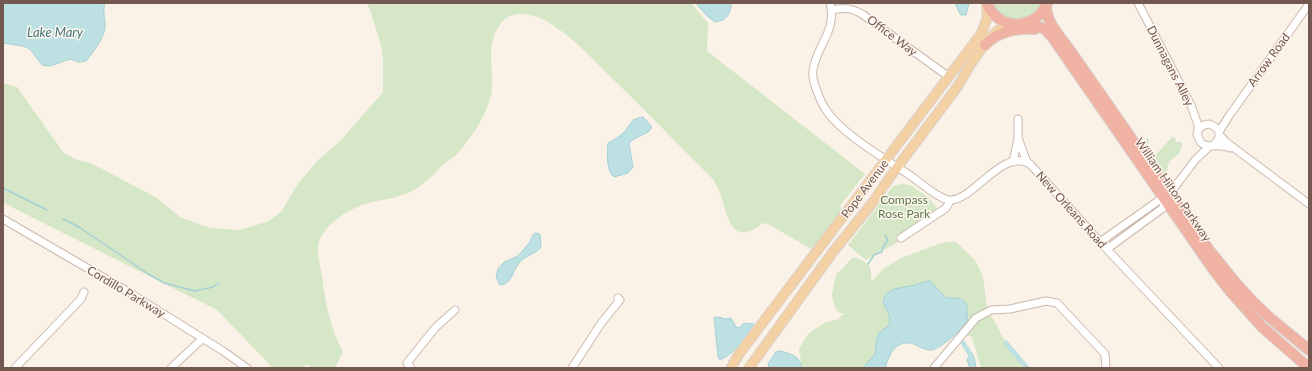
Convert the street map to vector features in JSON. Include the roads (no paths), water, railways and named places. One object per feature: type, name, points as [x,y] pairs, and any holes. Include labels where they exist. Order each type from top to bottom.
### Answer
[{"type":"highway","points":[[985,4],[998,18],[1007,23],[1013,24],[1026,23],[1036,18],[1049,4]]},
{"type":"highway","name":"William Hilton Parkway","points":[[1049,4],[1047,16],[1049,22],[1168,197],[1209,264],[1262,326],[1309,368]]},
{"type":"highway","name":"William Hilton Parkway","points":[[1026,23],[1045,30],[1168,197],[1235,282],[1270,318],[1309,350]]},
{"type":"highway","points":[[985,45],[995,36],[1003,32],[1021,29],[1035,29],[1044,32],[1059,49]]},
{"type":"highway","points":[[1273,337],[1281,336],[1286,332]]},
{"type":"main road","name":"Pope Avenue","points":[[731,368],[739,354],[981,34],[987,19],[985,4]]},
{"type":"main road","name":"Pope Avenue","points":[[749,368],[833,252],[873,202],[958,86],[970,65],[994,33],[1001,28],[1013,24]]},
{"type":"main road","points":[[787,290],[799,300]]},
{"type":"street","name":"Dunnagans Alley","points":[[1138,3],[1191,105],[1198,125],[1198,150],[1196,159]]},
{"type":"street","name":"Arrow Road","points":[[1219,133],[1229,116],[1309,4]]},
{"type":"street","points":[[831,6],[830,26],[813,70],[815,85],[826,111],[838,123],[886,160],[937,195],[950,201]]},
{"type":"street","name":"Office Way","points":[[831,6],[848,8],[862,14],[949,77]]},
{"type":"street","points":[[1191,105],[1203,119],[1216,127],[1226,142],[1240,154]]},
{"type":"street","points":[[1229,116],[1220,121],[1202,126],[1198,134],[1203,145],[1226,146],[1256,163],[1309,204]]},
{"type":"street","points":[[1013,162],[1018,138],[1018,119]]},
{"type":"street","points":[[1107,249],[1163,208],[1168,197],[1196,159],[1218,141],[1219,133]]},
{"type":"street","points":[[1018,138],[1027,162]]},
{"type":"street","name":"New Orleans Road","points":[[901,238],[946,208],[950,201],[960,198],[1004,165],[1019,161],[1027,162],[1219,368]]},
{"type":"street","points":[[1100,242],[1158,201],[1168,197]]},
{"type":"street","name":"Cordillo Parkway","points":[[3,219],[130,294],[202,339],[223,350],[247,368]]},
{"type":"street","points":[[15,368],[80,299],[84,292]]},
{"type":"street","points":[[572,368],[602,322],[620,300],[618,298]]},
{"type":"street","points":[[934,368],[976,318],[991,310],[1010,309],[1046,300],[1057,303],[1105,354],[1106,368]]},
{"type":"street","points":[[411,368],[407,362],[435,328],[455,310]]},
{"type":"street","points":[[172,368],[202,339]]},
{"type":"water","name":"Lake Mary","points":[[3,3],[105,3],[104,32],[97,46],[86,61],[79,62],[70,59],[50,66],[42,65],[30,49],[23,46],[3,43]]},
{"type":"water","points":[[696,3],[732,3],[727,16],[723,20],[715,22],[706,15]]},
{"type":"water","points":[[955,3],[969,3],[966,15],[961,15]]},
{"type":"water","points":[[643,117],[652,127],[648,132],[629,144],[633,167],[628,173],[614,177],[608,166],[608,143],[623,133],[633,120]]},
{"type":"water","points":[[536,233],[540,234],[541,247],[522,260],[510,280],[500,285],[496,277],[498,269],[504,262],[518,256]]},
{"type":"water","points":[[929,281],[946,298],[958,299],[965,302],[967,306],[967,321],[964,326],[950,339],[935,349],[931,350],[904,343],[894,349],[885,368],[863,368],[875,354],[879,333],[888,326],[890,322],[889,315],[883,302],[887,294],[897,288],[913,286]]},
{"type":"water","points":[[719,317],[725,319],[731,318],[736,327],[739,328],[744,323],[754,324],[735,349],[720,360],[718,357],[714,318]]},
{"type":"water","points":[[781,351],[797,358],[802,368],[769,368],[768,364],[776,352]]},
{"type":"water","points":[[972,353],[976,368],[970,368],[967,360]]},
{"type":"waterway","points":[[3,188],[47,210]]},
{"type":"waterway","points":[[63,219],[79,227],[164,283],[195,291],[213,287],[219,283]]},
{"type":"waterway","points":[[868,264],[874,255],[882,252],[883,247],[888,240],[885,235]]},
{"type":"waterway","points":[[963,343],[970,354]]},
{"type":"waterway","points":[[1006,343],[1027,368]]},
{"type":"park label","name":"Compass Rose Park","points":[[904,207]]}]
